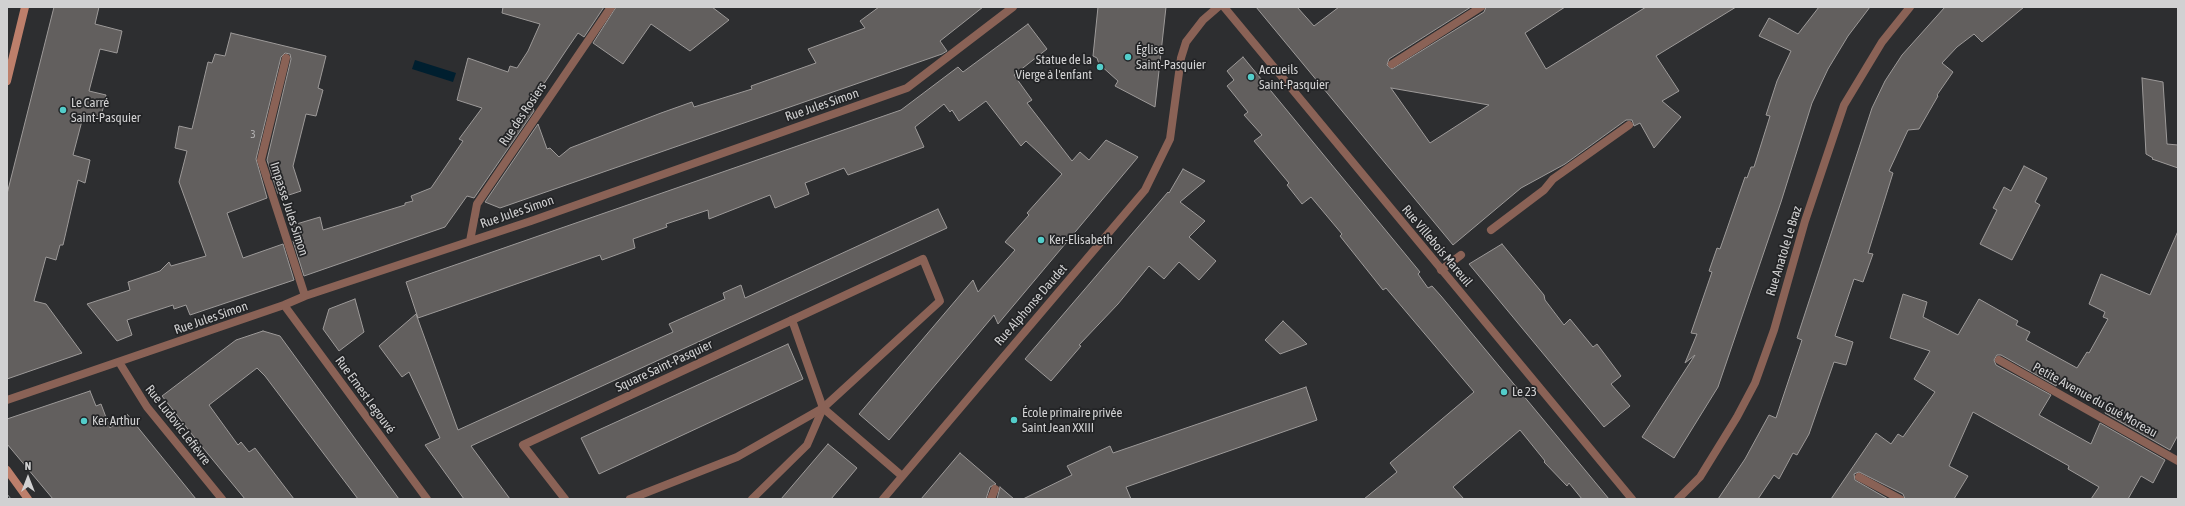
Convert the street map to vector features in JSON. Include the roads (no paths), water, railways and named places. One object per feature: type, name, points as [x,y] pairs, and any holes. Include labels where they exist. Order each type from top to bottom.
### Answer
[{"type":"street","points":[[7,82],[25,7]]},
{"type":"street","name":"Rue des Rosiers","points":[[470,241],[477,204],[610,7]]},
{"type":"street","name":"Rue Jules Simon","points":[[7,400],[284,305],[305,296],[470,241],[907,88],[1013,7]]},
{"type":"street","name":"Rue Alphonse Daudet","points":[[883,499],[1146,190],[1170,138],[1181,58],[1186,42],[1203,20],[1218,7]]},
{"type":"street","name":"Rue Villebois Mareuil","points":[[1224,7],[1632,499]]},
{"type":"street","points":[[1392,64],[1481,7]]},
{"type":"street","name":"Rue Anatole Le Braz","points":[[1678,499],[1700,477],[1738,417],[1755,383],[1774,330],[1805,221],[1844,106],[1882,42],[1910,7]]},
{"type":"street","name":"Impasse Jules Simon","points":[[286,58],[260,160],[305,296]]},
{"type":"street","points":[[1491,230],[1544,190],[1554,179],[1629,125]]},
{"type":"street","points":[[1441,270],[1461,254]]},
{"type":"street","points":[[630,499],[738,457],[823,408],[940,301],[923,259],[792,320],[823,408],[902,476]]},
{"type":"street","name":"Rue Ernest Legouvé","points":[[284,305],[427,499]]},
{"type":"street","name":"Square Saint-Pasquier","points":[[566,499],[523,445],[792,320]]},
{"type":"street","name":"Petite Avenue du Gué Moreau","points":[[1999,360],[2178,461]]},
{"type":"street","name":"Rue Ludovic Lefièvre","points":[[119,362],[148,407],[222,499]]},
{"type":"street","points":[[752,499],[807,445],[823,408]]},
{"type":"street","points":[[7,470],[28,499]]},
{"type":"street","points":[[1859,477],[1900,499]]},
{"type":"street","points":[[991,499],[995,489]]},
{"type":"water","points":[[415,60],[456,73],[453,82],[412,69]]},
{"type":"tram line","points":[[7,494],[11,499]]},
{"type":"place","name":"Église Saint-Pasquier","points":[[1128,57]]},
{"type":"place","name":"Statue de la Vierge à l'enfant","points":[[1100,67]]},
{"type":"place","name":"Accueils Saint-Pasquier","points":[[1251,77]]},
{"type":"place","name":"Le Carré Saint-Pasquier","points":[[63,110]]},
{"type":"place","name":"Ker-Elisabeth","points":[[1041,240]]},
{"type":"place","name":"Le 23","points":[[1504,392]]},
{"type":"place","name":"École primaire privée Saint Jean XXIII","points":[[1014,420]]},
{"type":"place","name":"Ker Arthur","points":[[84,421]]}]
